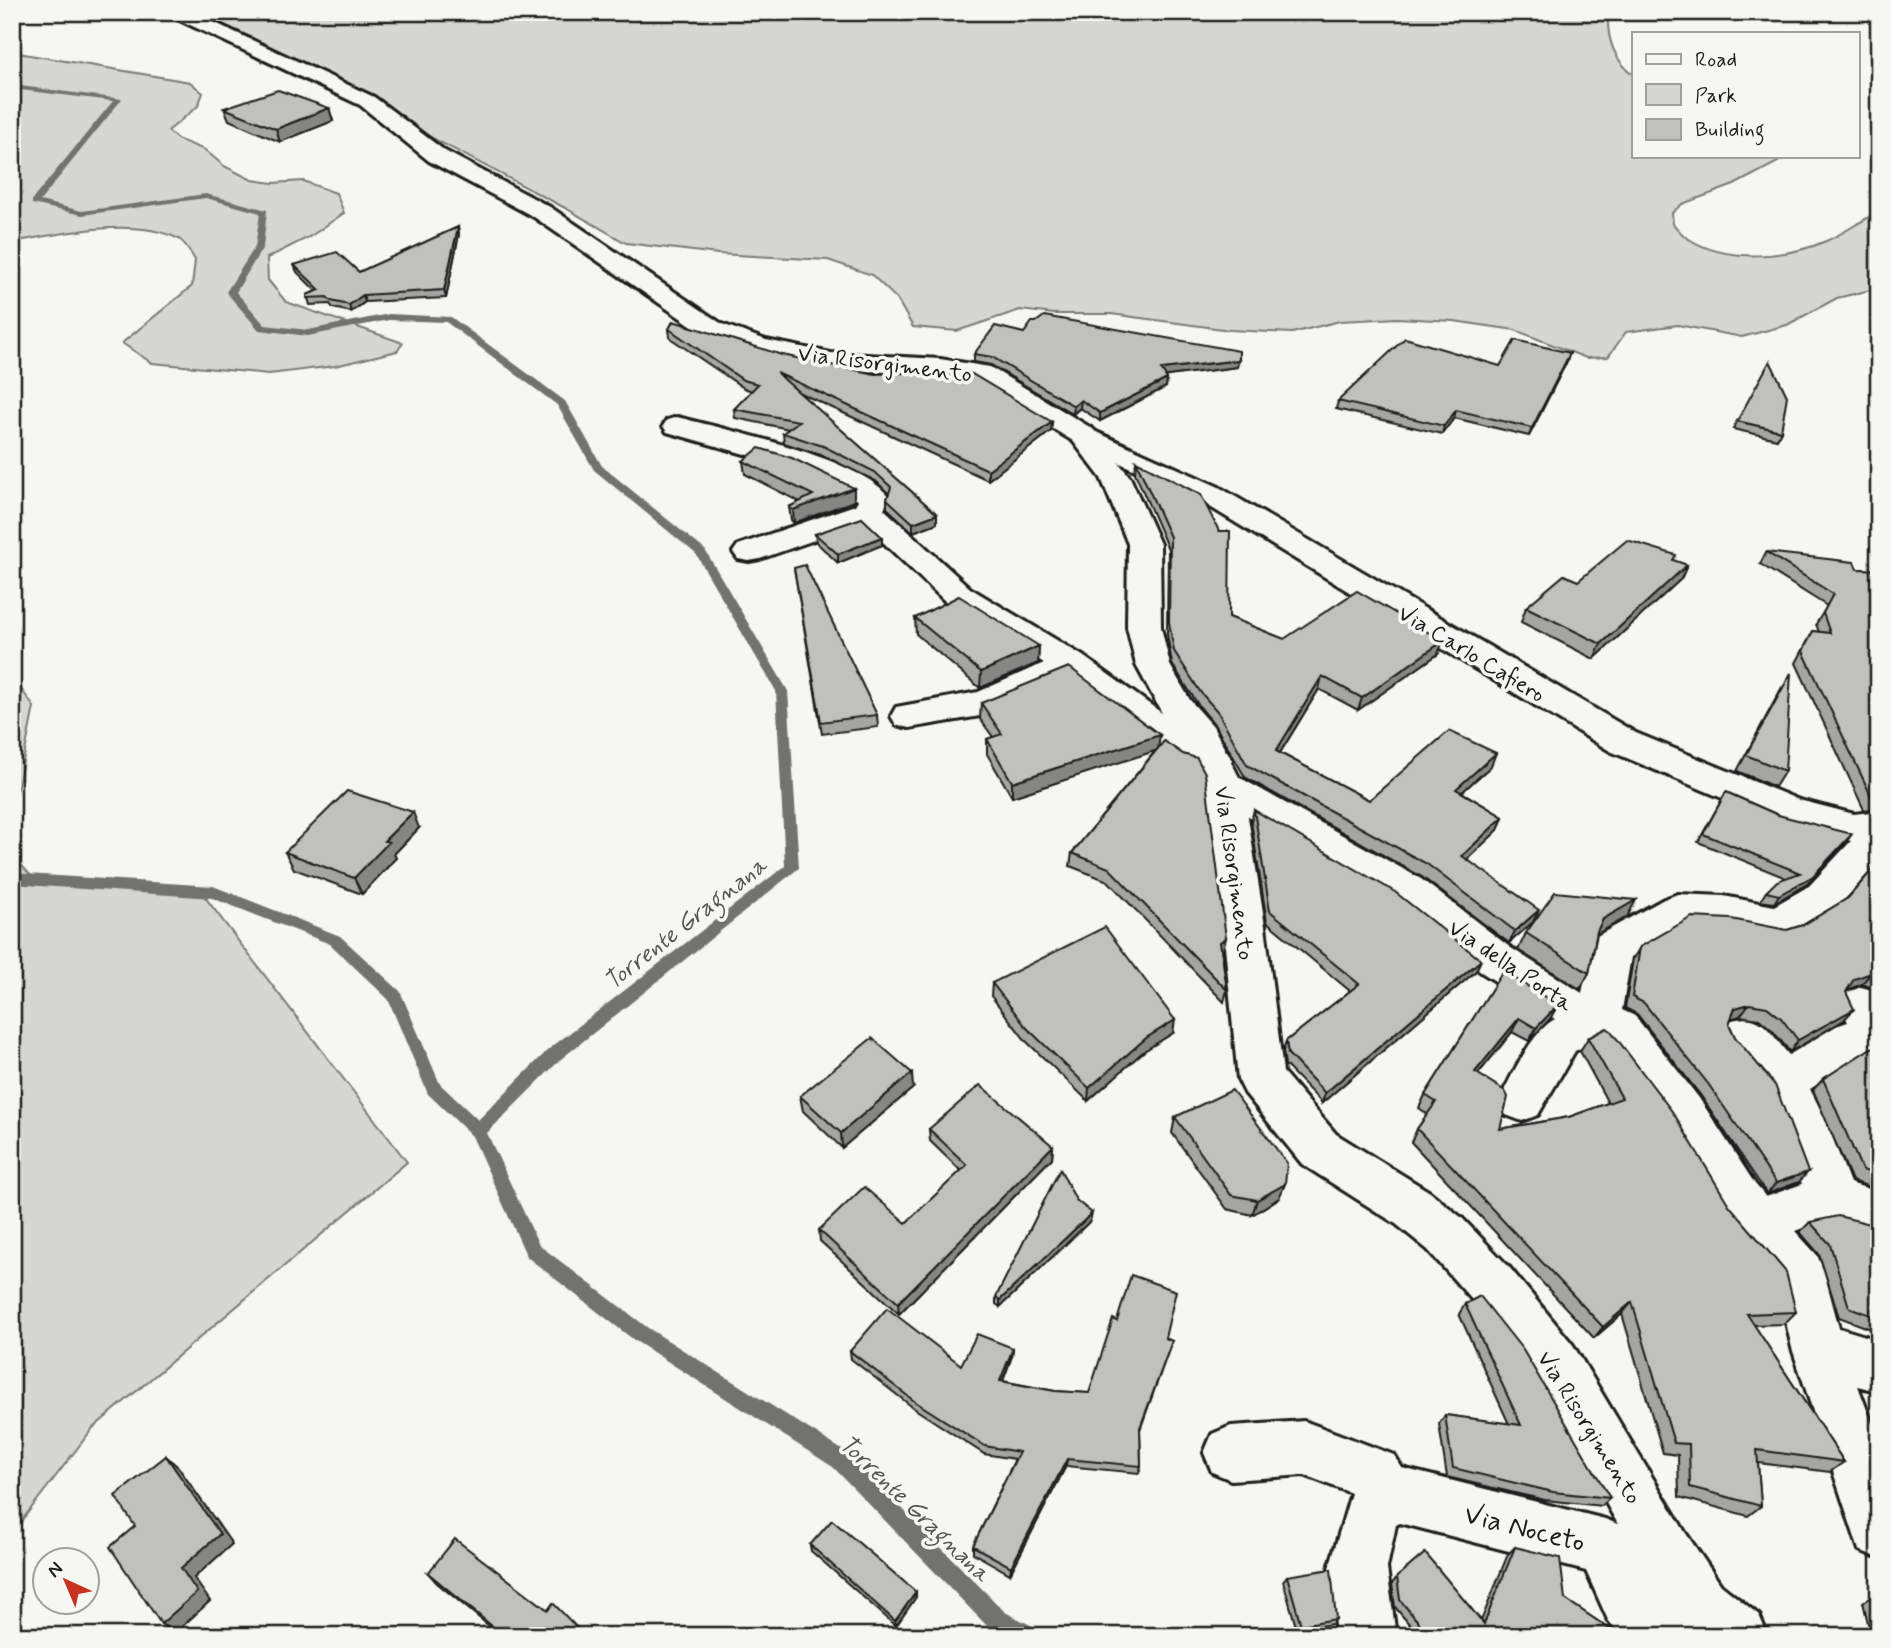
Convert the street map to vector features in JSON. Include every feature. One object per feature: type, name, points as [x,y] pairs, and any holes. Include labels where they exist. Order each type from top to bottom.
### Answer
[{"type":"street","name":"Via Risorgimento","points":[[177,12],[367,101],[437,156],[542,212],[713,329],[759,346],[831,360],[905,367],[940,367],[980,373],[1083,435],[1115,477],[1144,544],[1144,627],[1153,665],[1176,708],[1199,735],[1219,772],[1244,926],[1261,1079],[1319,1149],[1413,1208],[1445,1234],[1491,1284],[1555,1363],[1665,1552],[1700,1606],[1738,1636]]},
{"type":"street","points":[[677,426],[773,453],[843,478],[874,497],[868,511],[749,552]]},
{"type":"street","name":"Via Carlo Cafiero","points":[[1083,435],[1208,493],[1623,742],[1790,811],[1878,832]]},
{"type":"street","name":"Via della Porta","points":[[868,511],[958,595],[1071,664],[1219,772],[1407,890],[1496,960],[1562,1003],[1620,1029],[1684,1112],[1738,1200],[1799,1272],[1818,1348],[1875,1503]]},
{"type":"street","points":[[909,716],[986,703],[1071,664]]},
{"type":"street","points":[[1522,1101],[1559,1038],[1599,1019],[1612,947],[1678,910],[1724,912],[1779,923],[1823,897],[1865,851],[1878,832]]},
{"type":"street","points":[[1879,1010],[1861,1005],[1879,1033]]},
{"type":"street","points":[[1745,1034],[1784,1082],[1803,1121],[1832,1200]]},
{"type":"street","points":[[1784,1082],[1852,1039],[1879,1038]]},
{"type":"street","points":[[1758,1223],[1814,1201],[1832,1200],[1879,1214]]},
{"type":"street","points":[[1818,1348],[1879,1366]]},
{"type":"street","name":"Via Noceto","points":[[1231,1453],[1304,1448],[1374,1474],[1385,1491],[1605,1547],[1629,1599],[1657,1636]]},
{"type":"street","points":[[1367,1636],[1358,1568],[1372,1510],[1383,1500],[1385,1491]]},
{"type":"green space","points":[[203,12],[1597,12],[1608,17],[1609,34],[1617,57],[1632,74],[1632,158],[1785,158],[1734,185],[1682,204],[1672,213],[1673,224],[1683,234],[1704,247],[1721,252],[1739,255],[1776,254],[1826,241],[1879,212],[1879,288],[1837,298],[1787,325],[1742,337],[1678,325],[1626,332],[1608,357],[1586,358],[1515,330],[1454,321],[1397,318],[1340,321],[1292,333],[1230,330],[1111,314],[1054,314],[1020,310],[957,331],[913,327],[897,299],[872,275],[828,260],[718,254],[626,243],[567,209],[224,28]]},
{"type":"green space","points":[[12,52],[190,82],[203,93],[198,106],[168,131],[177,139],[205,150],[224,166],[252,180],[273,183],[303,181],[336,193],[344,213],[311,236],[267,258],[268,280],[286,302],[403,343],[397,351],[335,366],[269,374],[152,363],[122,343],[192,286],[195,260],[179,239],[161,232],[140,229],[74,231],[12,242]]},
{"type":"green space","points":[[12,676],[34,707],[12,816]]},
{"type":"green space","points":[[12,855],[33,878],[198,888],[407,1162],[93,1428],[12,1533]]},
{"type":"building","points":[[278,90],[329,108],[276,129],[224,108]]},
{"type":"building","points":[[458,227],[444,290],[363,295],[349,305],[331,301],[327,297],[307,298],[307,295],[320,290],[294,265],[337,252],[359,272]]},
{"type":"building","points":[[1044,316],[1239,351],[1239,360],[1161,369],[1167,379],[1100,413],[1081,400],[1074,406],[992,357],[974,354],[995,326],[1024,333],[1032,322]]},
{"type":"building","points":[[673,321],[782,355],[875,374],[957,371],[972,374],[1052,422],[988,470],[777,373],[937,514],[913,523],[887,499],[891,487],[875,472],[823,446],[783,433],[799,421],[734,409],[758,384],[743,380],[669,329]]},
{"type":"building","points":[[1405,338],[1500,366],[1515,340],[1570,353],[1532,428],[1456,410],[1444,426],[1338,401]]},
{"type":"building","points":[[1770,361],[1787,396],[1781,431],[1737,421]]},
{"type":"building","points":[[759,448],[792,458],[854,488],[793,510],[789,507],[813,495],[743,461]]},
{"type":"building","points":[[1136,461],[1201,495],[1219,531],[1230,531],[1229,617],[1284,639],[1357,591],[1443,641],[1362,698],[1322,676],[1276,751],[1369,800],[1449,731],[1496,753],[1456,789],[1503,817],[1462,856],[1539,910],[1515,931],[1427,864],[1247,765],[1218,712],[1201,693],[1174,651],[1169,622],[1170,537]]},
{"type":"building","points":[[862,518],[882,537],[838,554],[815,534]]},
{"type":"building","points":[[1627,540],[1676,555],[1673,560],[1687,565],[1601,644],[1526,607],[1564,575],[1578,581]]},
{"type":"building","points":[[1766,552],[1854,562],[1857,569],[1879,570],[1879,797],[1872,798],[1803,651],[1813,631],[1830,633],[1823,613],[1833,594]]},
{"type":"building","points":[[805,565],[877,715],[821,722],[794,568]]},
{"type":"building","points":[[959,596],[1039,646],[981,672],[915,618]]},
{"type":"building","points":[[1069,667],[1160,735],[1012,782],[987,739],[1002,734],[981,703]]},
{"type":"building","points":[[1791,673],[1785,771],[1746,755]]},
{"type":"building","points":[[1164,741],[1183,754],[1197,758],[1205,773],[1226,938],[1220,942],[1227,990],[1109,868],[1072,853]]},
{"type":"building","points":[[347,791],[413,812],[384,841],[389,842],[354,878],[285,852]]},
{"type":"building","points":[[1726,792],[1778,815],[1852,834],[1813,876],[1779,895],[1766,892],[1777,881],[1800,873],[1703,834]]},
{"type":"building","points":[[1254,810],[1395,892],[1481,960],[1325,1093],[1288,1054],[1286,1041],[1359,984],[1270,911]]},
{"type":"building","points":[[1879,862],[1879,975],[1871,973],[1854,979],[1846,992],[1854,1009],[1798,1040],[1781,1018],[1767,1007],[1749,1004],[1735,1008],[1729,1024],[1735,1037],[1775,1085],[1808,1172],[1776,1183],[1709,1085],[1644,1003],[1632,997],[1640,947],[1692,917],[1731,919],[1787,930],[1803,925],[1848,898]]},
{"type":"building","points":[[1555,892],[1636,900],[1603,919],[1597,931],[1589,973],[1526,933]]},
{"type":"building","points":[[1105,927],[1175,1020],[1146,1038],[1089,1088],[1027,1028],[992,983]]},
{"type":"building","points":[[1503,971],[1558,1005],[1536,1028],[1519,1018],[1475,1072],[1505,1091],[1508,1097],[1500,1129],[1569,1117],[1622,1098],[1588,1038],[1607,1028],[1611,1031],[1674,1114],[1729,1205],[1786,1272],[1796,1312],[1747,1314],[1844,1462],[1757,1450],[1761,1506],[1690,1487],[1689,1444],[1674,1443],[1632,1302],[1603,1327],[1417,1129],[1436,1102],[1425,1095]]},
{"type":"building","points":[[872,1038],[912,1073],[841,1133],[800,1096]]},
{"type":"building","points":[[1879,1047],[1879,1175],[1862,1170],[1823,1079],[1871,1048]]},
{"type":"building","points":[[980,1085],[1053,1146],[898,1303],[819,1230],[864,1187],[906,1223],[967,1165],[929,1129]]},
{"type":"building","points":[[1232,1090],[1287,1163],[1285,1184],[1257,1200],[1231,1195],[1175,1117]]},
{"type":"building","points":[[1060,1169],[1076,1200],[1092,1213],[1000,1300],[996,1297]]},
{"type":"building","points":[[1838,1216],[1879,1226],[1879,1318],[1849,1307],[1830,1244],[1810,1222]]},
{"type":"building","points":[[1131,1275],[1176,1291],[1165,1338],[1172,1341],[1140,1428],[1141,1466],[1067,1459],[1011,1567],[973,1546],[1019,1452],[985,1446],[914,1401],[850,1351],[887,1308],[961,1365],[977,1334],[1013,1348],[1000,1381],[1055,1391],[1089,1393],[1113,1319],[1117,1321]]},
{"type":"building","points":[[1480,1296],[1523,1350],[1610,1498],[1553,1492],[1453,1468],[1445,1415],[1521,1425],[1465,1304]]},
{"type":"building","points":[[166,1456],[220,1534],[181,1568],[197,1592],[161,1624],[110,1547],[135,1526],[115,1496]]},
{"type":"building","points":[[832,1520],[916,1592],[895,1621],[810,1545]]},
{"type":"building","points":[[455,1539],[548,1610],[553,1603],[585,1636],[504,1636],[428,1573]]},
{"type":"building","points":[[1515,1547],[1560,1558],[1565,1599],[1620,1636],[1430,1636],[1400,1600],[1397,1577],[1425,1553],[1484,1624]]},
{"type":"building","points":[[1331,1569],[1336,1619],[1301,1625],[1287,1576]]},
{"type":"waterway","name":"Torrente Gragnana","points":[[12,87],[118,99],[35,202],[82,213],[206,196],[264,212],[259,247],[231,292],[262,328],[308,333],[389,317],[448,319],[561,403],[598,468],[701,552],[782,691],[792,868],[555,1054],[478,1131]]},
{"type":"waterway","points":[[12,878],[213,892],[335,940],[394,995],[434,1089],[478,1131]]},
{"type":"waterway","name":"Torrente Gragnana","points":[[478,1131],[533,1251],[641,1334],[840,1460],[997,1620],[1028,1636]]}]
